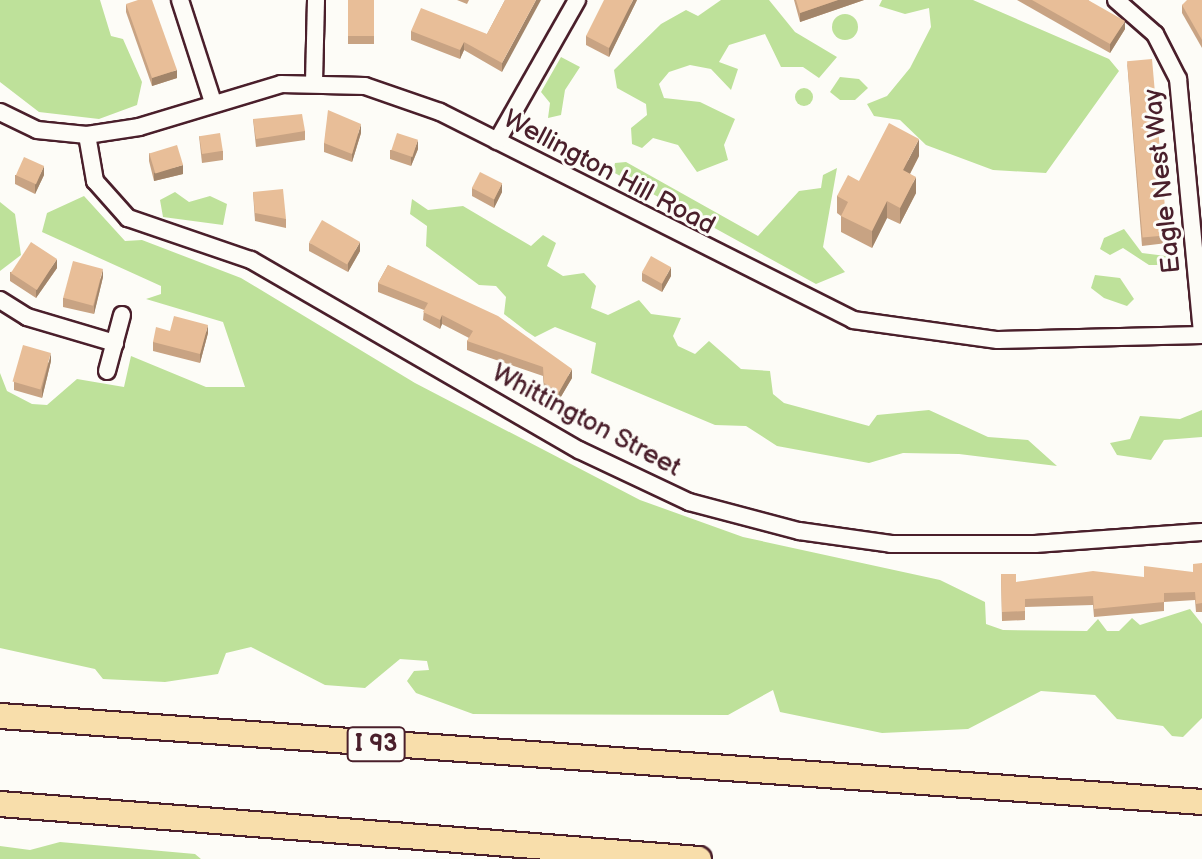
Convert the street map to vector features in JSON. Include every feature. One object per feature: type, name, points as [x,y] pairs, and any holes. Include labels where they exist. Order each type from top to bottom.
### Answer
[{"type":"highway","name":"I 93","points":[[0,716],[1202,802]]},
{"type":"highway","points":[[1144,797],[1202,785]]},
{"type":"highway","points":[[0,804],[699,859]]},
{"type":"street","points":[[180,0],[213,102]]},
{"type":"street","points":[[314,82],[316,0]]},
{"type":"street","points":[[497,141],[577,0]]},
{"type":"street","name":"Eagle Nest Way","points":[[1116,0],[1155,34],[1178,79],[1202,334]]},
{"type":"street","name":"Wellington Hill Road","points":[[0,112],[37,130],[87,135],[213,102],[314,82],[389,91],[497,141],[853,320],[998,340],[1202,334]]},
{"type":"street","name":"Whittington Street","points":[[87,135],[95,181],[128,218],[251,260],[579,450],[689,502],[784,528],[891,544],[1035,544],[1202,532]]},
{"type":"street","points":[[0,300],[27,317],[115,343]]},
{"type":"street","points":[[107,371],[122,315]]},
{"type":"green space","points":[[0,0],[100,0],[111,36],[123,39],[142,82],[137,105],[99,119],[39,112],[0,82]]},
{"type":"green space","points":[[721,0],[769,0],[795,32],[837,57],[819,78],[803,67],[781,67],[765,34],[729,45],[719,62],[738,69],[731,90],[711,69],[690,65],[669,72],[659,84],[664,98],[700,102],[735,119],[724,145],[728,160],[697,172],[678,145],[653,138],[642,148],[632,144],[631,128],[647,115],[646,104],[617,88],[614,70],[661,24],[686,10],[698,16]]},
{"type":"green space","points":[[882,0],[973,0],[1109,59],[1119,71],[1046,173],[993,170],[926,145],[900,120],[874,116],[867,104],[887,96],[910,68],[931,27],[929,8],[905,14],[879,6]]},
{"type":"green space","points":[[845,14],[854,18],[858,27],[854,36],[845,40],[836,36],[832,27],[836,18]]},
{"type":"green space","points":[[561,57],[580,67],[565,90],[561,115],[548,118],[550,103],[541,92]]},
{"type":"green space","points":[[840,77],[859,79],[868,88],[855,100],[840,100],[830,92]]},
{"type":"green space","points":[[800,88],[808,88],[813,97],[811,104],[800,106],[795,101],[795,93]]},
{"type":"green space","points":[[626,162],[758,236],[799,191],[821,188],[823,175],[837,168],[823,247],[845,272],[816,284],[613,172],[615,163]]},
{"type":"green space","points":[[175,192],[189,202],[210,196],[227,204],[223,225],[163,217],[160,200]]},
{"type":"green space","points":[[84,196],[125,241],[142,240],[241,278],[415,383],[640,500],[743,537],[940,580],[985,602],[986,624],[1003,630],[1087,631],[1098,619],[1107,631],[1119,631],[1132,618],[1140,625],[1190,609],[1202,624],[1202,718],[1183,737],[1172,736],[1163,726],[1117,719],[1095,695],[1041,691],[968,729],[882,733],[780,712],[773,690],[728,715],[473,714],[416,693],[407,681],[414,671],[429,670],[427,661],[400,659],[365,688],[325,685],[251,647],[226,653],[218,674],[165,682],[103,679],[95,669],[0,648],[0,373],[7,391],[32,404],[47,405],[77,379],[124,387],[131,356],[206,387],[245,387],[223,322],[146,299],[161,294],[161,286],[42,232],[47,213]]},
{"type":"green space","points":[[412,199],[428,210],[463,206],[531,246],[543,235],[556,243],[547,266],[563,276],[584,273],[596,286],[591,308],[608,315],[639,300],[651,314],[681,318],[673,336],[678,346],[695,354],[709,341],[741,369],[770,371],[773,394],[784,403],[869,426],[877,415],[929,410],[988,437],[1028,440],[1057,466],[959,454],[903,453],[869,463],[777,446],[746,426],[715,425],[591,373],[596,343],[555,327],[535,337],[526,331],[504,314],[506,297],[496,286],[479,285],[426,246],[427,226],[410,214]]},
{"type":"green space","points":[[0,202],[15,214],[21,255],[0,271]]},
{"type":"green space","points":[[1124,229],[1142,253],[1166,256],[1165,265],[1149,265],[1123,248],[1110,255],[1100,249],[1104,238]]},
{"type":"green space","points":[[1095,275],[1120,278],[1134,299],[1127,306],[1104,298],[1091,288]]},
{"type":"green space","points":[[1202,410],[1202,437],[1164,440],[1151,460],[1117,455],[1110,443],[1130,439],[1140,416],[1180,419]]},
{"type":"green space","points":[[60,842],[195,854],[201,859],[0,859],[0,846],[30,850]]},
{"type":"building","points":[[152,0],[177,70],[152,78],[126,4]]},
{"type":"building","points":[[348,0],[374,0],[374,36],[348,36]]},
{"type":"building","points":[[505,0],[536,0],[502,63],[464,42],[460,50],[411,31],[421,8],[487,34]]},
{"type":"building","points":[[604,0],[633,0],[609,48],[586,36]]},
{"type":"building","points":[[796,0],[838,0],[800,13]]},
{"type":"building","points":[[1032,0],[1088,0],[1125,21],[1110,44]]},
{"type":"building","points":[[1187,0],[1202,0],[1202,40],[1182,5]]},
{"type":"building","points":[[1152,59],[1167,235],[1143,238],[1127,61]]},
{"type":"building","points":[[328,110],[361,124],[352,154],[324,143]]},
{"type":"building","points":[[302,114],[305,131],[256,139],[253,119]]},
{"type":"building","points":[[889,123],[919,139],[903,170],[916,177],[900,208],[887,201],[872,231],[841,216],[848,202],[837,196],[848,175],[859,181]]},
{"type":"building","points":[[220,133],[223,151],[202,154],[199,136]]},
{"type":"building","points":[[397,133],[418,140],[412,157],[391,150]]},
{"type":"building","points":[[177,145],[183,165],[155,174],[149,153]]},
{"type":"building","points":[[24,157],[44,166],[36,184],[16,175]]},
{"type":"building","points":[[480,172],[502,183],[494,199],[472,188]]},
{"type":"building","points":[[283,189],[286,219],[255,213],[253,192]]},
{"type":"building","points":[[322,220],[360,242],[347,265],[309,243]]},
{"type":"building","points":[[31,242],[57,259],[37,290],[11,273]]},
{"type":"building","points":[[651,256],[671,267],[662,284],[642,273]]},
{"type":"building","points":[[73,261],[103,269],[93,306],[63,298]]},
{"type":"building","points":[[388,265],[498,316],[572,369],[559,392],[544,383],[543,367],[467,341],[473,331],[442,315],[440,320],[423,312],[428,303],[378,283]]},
{"type":"building","points":[[174,316],[208,325],[200,354],[153,342],[156,327],[170,331]]},
{"type":"building","points":[[23,345],[51,353],[40,390],[13,382]]},
{"type":"building","points":[[1202,563],[1202,603],[1196,604],[1195,592],[1164,593],[1164,602],[1094,609],[1093,596],[1025,599],[1025,611],[1002,612],[1001,574],[1016,574],[1016,582],[1093,571],[1144,577],[1144,566],[1193,572],[1193,564]]}]
